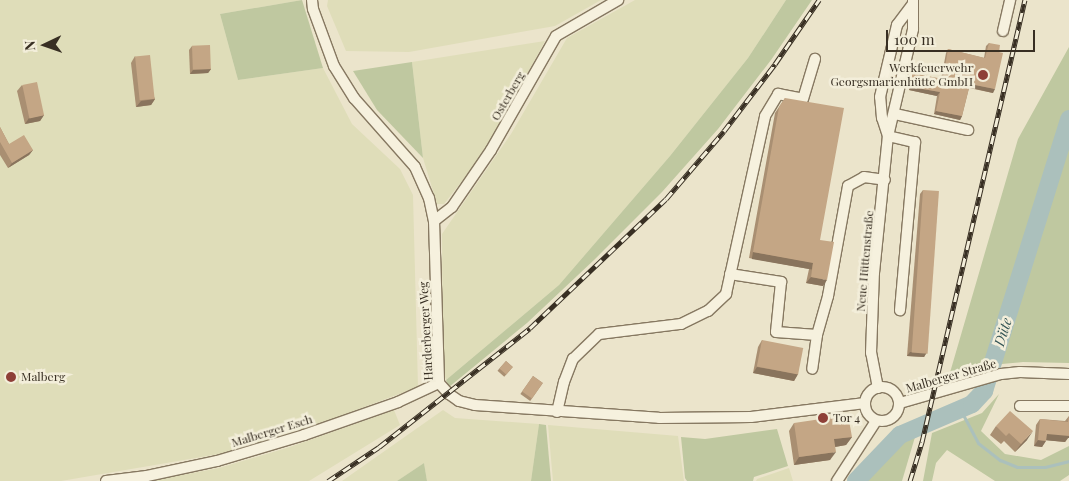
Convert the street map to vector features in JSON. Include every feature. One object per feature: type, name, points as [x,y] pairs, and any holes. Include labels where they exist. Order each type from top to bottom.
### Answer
[{"type":"street","name":"Harderberger Weg","points":[[312,0],[313,9],[334,66],[360,106],[415,167],[429,198],[434,221],[439,383],[459,401],[475,406],[659,418],[751,417],[865,403]]},
{"type":"street","name":"Osterberg","points":[[434,221],[452,207],[491,150],[556,36],[618,0]]},
{"type":"street","points":[[1003,31],[1010,0]]},
{"type":"street","name":"Neue Hüttenstraße","points":[[878,388],[871,353],[874,273],[888,136],[895,114],[913,29],[913,2]]},
{"type":"street","name":"Neue Hüttenstraße","points":[[888,136],[882,118],[880,97],[897,25],[913,2]]},
{"type":"street","points":[[557,412],[564,382],[573,359],[599,334],[681,324],[708,311],[726,294],[765,116],[778,94],[803,99],[815,59]]},
{"type":"street","points":[[895,114],[968,130]]},
{"type":"street","points":[[888,136],[916,142],[900,310]]},
{"type":"street","points":[[812,370],[817,335],[828,296],[848,186],[864,177],[885,180]]},
{"type":"street","points":[[730,274],[781,282],[776,332],[817,335]]},
{"type":"street","name":"Malberger Straße","points":[[900,403],[1001,374],[1019,377],[1069,374]]},
{"type":"street","name":"Malberger Esch","points":[[106,481],[148,476],[304,436],[398,402],[439,383]]},
{"type":"street","points":[[878,388],[891,389],[895,392],[900,403],[897,414],[888,421],[876,421],[868,414],[865,403],[870,392],[878,388]]},
{"type":"street","points":[[1020,406],[1069,406]]},
{"type":"street","points":[[837,481],[876,421]]},
{"type":"shaded area","points":[[0,0],[302,0],[220,14],[238,80],[323,68],[352,124],[400,169],[413,195],[418,387],[316,425],[225,453],[61,481],[0,481]]},
{"type":"shaded area","points":[[328,0],[601,0],[555,26],[409,52],[346,51],[327,6]]},
{"type":"shaded area","points":[[635,0],[786,0],[748,58],[670,156],[559,285],[446,380],[443,371],[442,234],[511,134],[567,38]]},
{"type":"shaded area","points":[[545,41],[487,149],[444,204],[437,204],[423,158],[412,62]]},
{"type":"shaded area","points":[[394,410],[400,425],[309,481],[149,481],[219,468],[290,447]]},
{"type":"shaded area","points":[[443,410],[455,418],[539,424],[531,481],[427,481],[424,463],[397,481],[342,481]]},
{"type":"shaded area","points":[[548,425],[678,436],[684,481],[553,481]]},
{"type":"shaded area","points":[[789,468],[793,481],[756,481],[757,479]]},
{"type":"green space","points":[[302,0],[323,68],[238,80],[220,14]]},
{"type":"green space","points":[[786,0],[812,0],[771,60],[718,129],[662,192],[594,260],[527,323],[449,387],[446,380],[559,285],[670,156],[748,58]]},
{"type":"green space","points":[[1069,47],[1069,363],[1023,362],[1002,364],[949,376],[1018,139]]},
{"type":"green space","points":[[412,62],[423,158],[377,110],[353,71]]},
{"type":"green space","points":[[999,394],[981,431],[1005,454],[1041,460],[1069,446],[1069,475],[1060,481],[995,481],[947,450],[936,463],[932,481],[923,481],[932,433],[982,413]]},
{"type":"green space","points":[[539,424],[546,425],[551,481],[531,481]]},
{"type":"green space","points":[[777,429],[788,466],[754,477],[753,481],[687,481],[685,478],[681,437],[705,439]]},
{"type":"green space","points":[[915,437],[902,481],[863,481],[897,446]]},
{"type":"green space","points":[[424,463],[427,481],[397,481]]},
{"type":"building","points":[[989,43],[1000,45],[999,52],[1003,53],[995,89],[970,84],[962,116],[936,111],[940,92],[911,87],[912,84],[909,84],[911,73],[943,79],[948,49],[985,58]]},
{"type":"building","points":[[210,45],[211,69],[193,70],[192,46]]},
{"type":"building","points":[[150,55],[155,99],[140,100],[135,57]]},
{"type":"building","points":[[894,71],[897,72],[894,81],[891,81]]},
{"type":"building","points":[[37,82],[44,115],[29,118],[22,85]]},
{"type":"building","points":[[785,98],[844,108],[820,240],[834,242],[827,280],[811,277],[813,263],[753,252],[779,107]]},
{"type":"building","points":[[0,127],[9,144],[24,135],[33,150],[12,163],[0,142]]},
{"type":"building","points":[[923,190],[939,191],[928,354],[912,353]]},
{"type":"building","points":[[762,340],[803,348],[798,375],[757,367]]},
{"type":"building","points":[[506,361],[513,367],[506,374],[499,369]]},
{"type":"building","points":[[533,376],[543,383],[532,398],[522,392]]},
{"type":"building","points":[[1010,411],[1033,431],[1021,444],[1009,433],[1006,436],[996,426]]},
{"type":"building","points":[[848,415],[852,437],[834,439],[836,452],[799,457],[794,423]]},
{"type":"building","points":[[1069,416],[1069,436],[1047,434],[1046,441],[1038,440],[1040,419],[1068,422]]},
{"type":"waterway","name":"Düte","points":[[856,481],[900,435],[972,404],[984,391],[1069,119]]},
{"type":"waterway","points":[[960,409],[978,443],[1000,460],[1017,467],[1045,467],[1069,461]]},
{"type":"railway","points":[[328,481],[379,447],[530,328],[666,199],[724,131],[775,64],[819,0]]},
{"type":"railway","points":[[910,481],[922,442],[1025,0]]},
{"type":"place","name":"Werkfeuerwehr Georgsmarienhütte GmbH","points":[[983,75]]},
{"type":"place","name":"Malberg","points":[[11,377]]},
{"type":"place","name":"Tor 4","points":[[823,418]]}]
